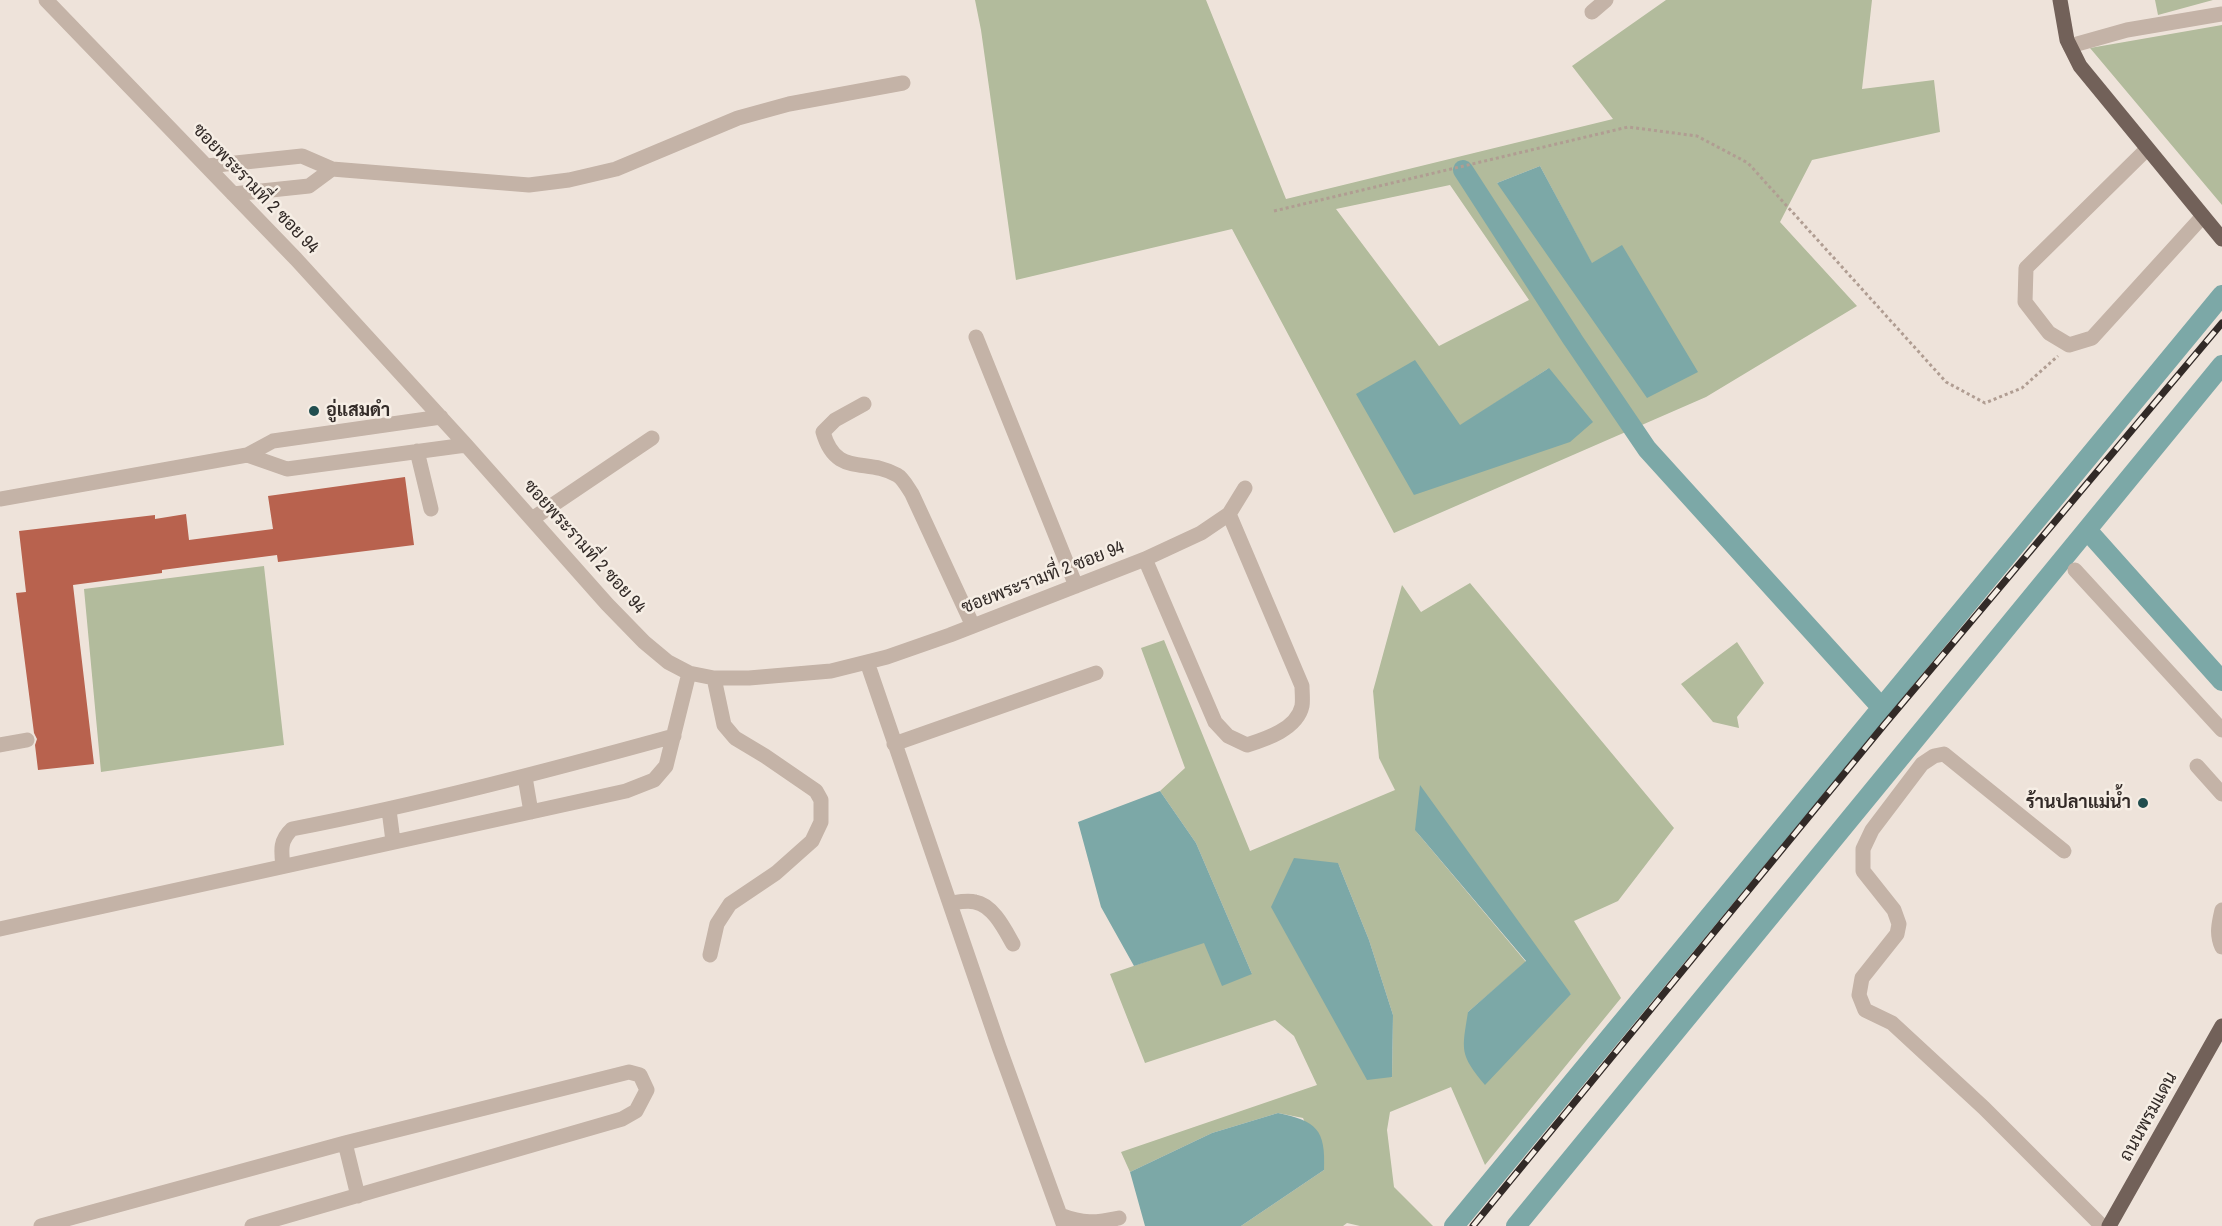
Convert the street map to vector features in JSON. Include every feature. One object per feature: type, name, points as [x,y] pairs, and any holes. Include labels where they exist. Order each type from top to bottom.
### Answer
[{"type":"main road","points":[[2060,0],[2067,40],[2080,66],[2222,239]]},
{"type":"main road","name":"ถนนพรมแดน","points":[[2109,1226],[2222,1026]]},
{"type":"street","name":"ซอยพระรามที่ 2 ซอย 94","points":[[46,0],[296,259],[441,417],[607,604],[644,642],[668,662],[689,673],[714,678],[749,678],[831,671],[867,662],[973,626],[1145,559],[1201,533],[1229,514],[1245,488]]},
{"type":"street","points":[[1592,12],[1606,0]]},
{"type":"street","points":[[2070,46],[2127,30],[2222,14]]},
{"type":"street","points":[[207,166],[302,156],[332,169],[529,185],[569,180],[616,169],[738,118],[789,104],[903,83]]},
{"type":"street","points":[[2147,148],[2026,268],[2025,302],[2049,333],[2069,345],[2092,338],[2203,216]]},
{"type":"street","points":[[233,194],[309,186],[332,169]]},
{"type":"street","points":[[976,337],[1076,586]]},
{"type":"street","points":[[864,404],[835,420],[823,432],[826,442],[832,454],[845,462],[898,475],[912,494],[973,626]]},
{"type":"street","points":[[0,499],[247,455],[273,441],[441,417]]},
{"type":"street","points":[[532,519],[652,438]]},
{"type":"street","points":[[247,455],[288,469],[466,445]]},
{"type":"street","points":[[417,452],[431,509]]},
{"type":"street","points":[[1145,559],[1215,722],[1228,736],[1247,745],[1267,739],[1289,725],[1302,708],[1302,686],[1229,514]]},
{"type":"street","points":[[2075,570],[2222,730]]},
{"type":"street","points":[[867,662],[999,1047],[1062,1220],[1097,1223],[1119,1218]]},
{"type":"street","points":[[0,929],[627,791],[654,780],[666,766],[689,673]]},
{"type":"street","points":[[894,744],[1096,673]]},
{"type":"street","points":[[710,955],[717,924],[730,904],[776,873],[812,841],[821,822],[821,800],[816,791],[735,738],[724,725],[714,678]]},
{"type":"street","points":[[283,866],[281,848],[284,836],[292,829],[389,810],[525,777],[674,736]]},
{"type":"street","points":[[0,745],[27,740]]},
{"type":"street","points":[[2064,851],[1944,754],[1934,756],[1922,764],[1879,820],[1863,849],[1863,871],[1894,910],[1899,924],[1897,934],[1862,978],[1859,995],[1865,1010],[1892,1023],[1984,1108],[2102,1226]]},
{"type":"street","points":[[2197,766],[2222,794]]},
{"type":"street","points":[[525,777],[531,812]]},
{"type":"street","points":[[389,810],[393,841]]},
{"type":"street","points":[[951,903],[977,902],[1001,922],[1013,944]]},
{"type":"street","points":[[2222,910],[2218,927],[2222,946]]},
{"type":"street","points":[[41,1226],[345,1143],[629,1072],[640,1075],[647,1090],[636,1111],[622,1119],[252,1226]]},
{"type":"street","points":[[345,1143],[358,1196]]},
{"type":"path","points":[[1274,211],[1628,127],[1697,136],[1749,163],[1946,382],[1985,404],[2022,388],[2069,345]]},
{"type":"green space","points":[[975,0],[1206,0],[1286,199],[1613,119],[1572,66],[1666,0],[1872,0],[1862,89],[1934,80],[1940,132],[1812,160],[1780,222],[1857,306],[1706,397],[1394,533],[1232,229],[1016,280]],"holes":[[[1540,166],[1592,264],[1497,183]],[[1450,185],[1529,300],[1439,346],[1336,209]],[[1549,368],[1414,495],[1460,426]]]},
{"type":"green space","points":[[2155,0],[2213,0],[2158,15]]},
{"type":"green space","points":[[2222,25],[2222,205],[2090,48]]},
{"type":"green space","points":[[264,566],[284,745],[101,772],[84,589]]},
{"type":"green space","points":[[1470,583],[1674,828],[1618,901],[1574,921],[1621,998],[1485,1165],[1451,1087],[1390,1112],[1387,1130],[1394,1187],[1433,1226],[1360,1226],[1347,1223],[1343,1226],[1241,1226],[1324,1170],[1303,1118],[1278,1113],[1212,1133],[1130,1172],[1121,1152],[1317,1085],[1294,1036],[1275,1020],[1145,1063],[1110,974],[1204,942],[1252,974],[1196,843],[1160,791],[1185,768],[1141,648],[1164,640],[1250,851],[1395,790],[1379,758],[1373,691],[1402,585],[1421,612]],"holes":[[[1415,830],[1571,994],[1468,1012],[1526,962]],[[1338,863],[1369,940],[1393,1015],[1392,1078]]]},
{"type":"green space","points":[[1737,642],[1764,683],[1737,717],[1739,728],[1713,722],[1681,684]]},
{"type":"water","points":[[1540,166],[1592,263],[1622,245],[1698,372],[1647,398],[1497,183]]},
{"type":"water","points":[[1415,360],[1460,425],[1549,368],[1593,422],[1570,442],[1414,495],[1356,394]]},
{"type":"water","points":[[1420,785],[1571,994],[1485,1085],[1471,1066],[1464,1051],[1468,1012],[1526,961],[1415,830]]},
{"type":"water","points":[[1160,791],[1196,843],[1252,974],[1222,986],[1204,943],[1134,966],[1101,907],[1078,822]]},
{"type":"water","points":[[1294,858],[1338,863],[1369,940],[1393,1015],[1392,1077],[1367,1080],[1271,907]]},
{"type":"water","points":[[1278,1113],[1302,1120],[1316,1129],[1323,1145],[1324,1170],[1241,1226],[1145,1226],[1130,1172],[1212,1133]]},
{"type":"building","points":[[405,477],[414,545],[278,562],[277,555],[162,570],[162,573],[73,585],[94,764],[38,770],[35,745],[37,739],[34,733],[16,593],[26,592],[19,531],[155,515],[155,519],[186,514],[189,540],[273,529],[268,496]]},
{"type":"waterway","points":[[1463,170],[1647,449],[1881,707]]},
{"type":"waterway","points":[[1454,1226],[2222,295]]},
{"type":"waterway","points":[[1516,1226],[2222,365]]},
{"type":"waterway","points":[[2087,530],[2222,681]]},
{"type":"railway","points":[[1473,1226],[1884,725],[2222,323]]},
{"type":"place","name":"อู่แสมดำ","points":[[314,411]]},
{"type":"place","name":"ร้านปลาแม่น้ำ","points":[[2143,803]]}]
